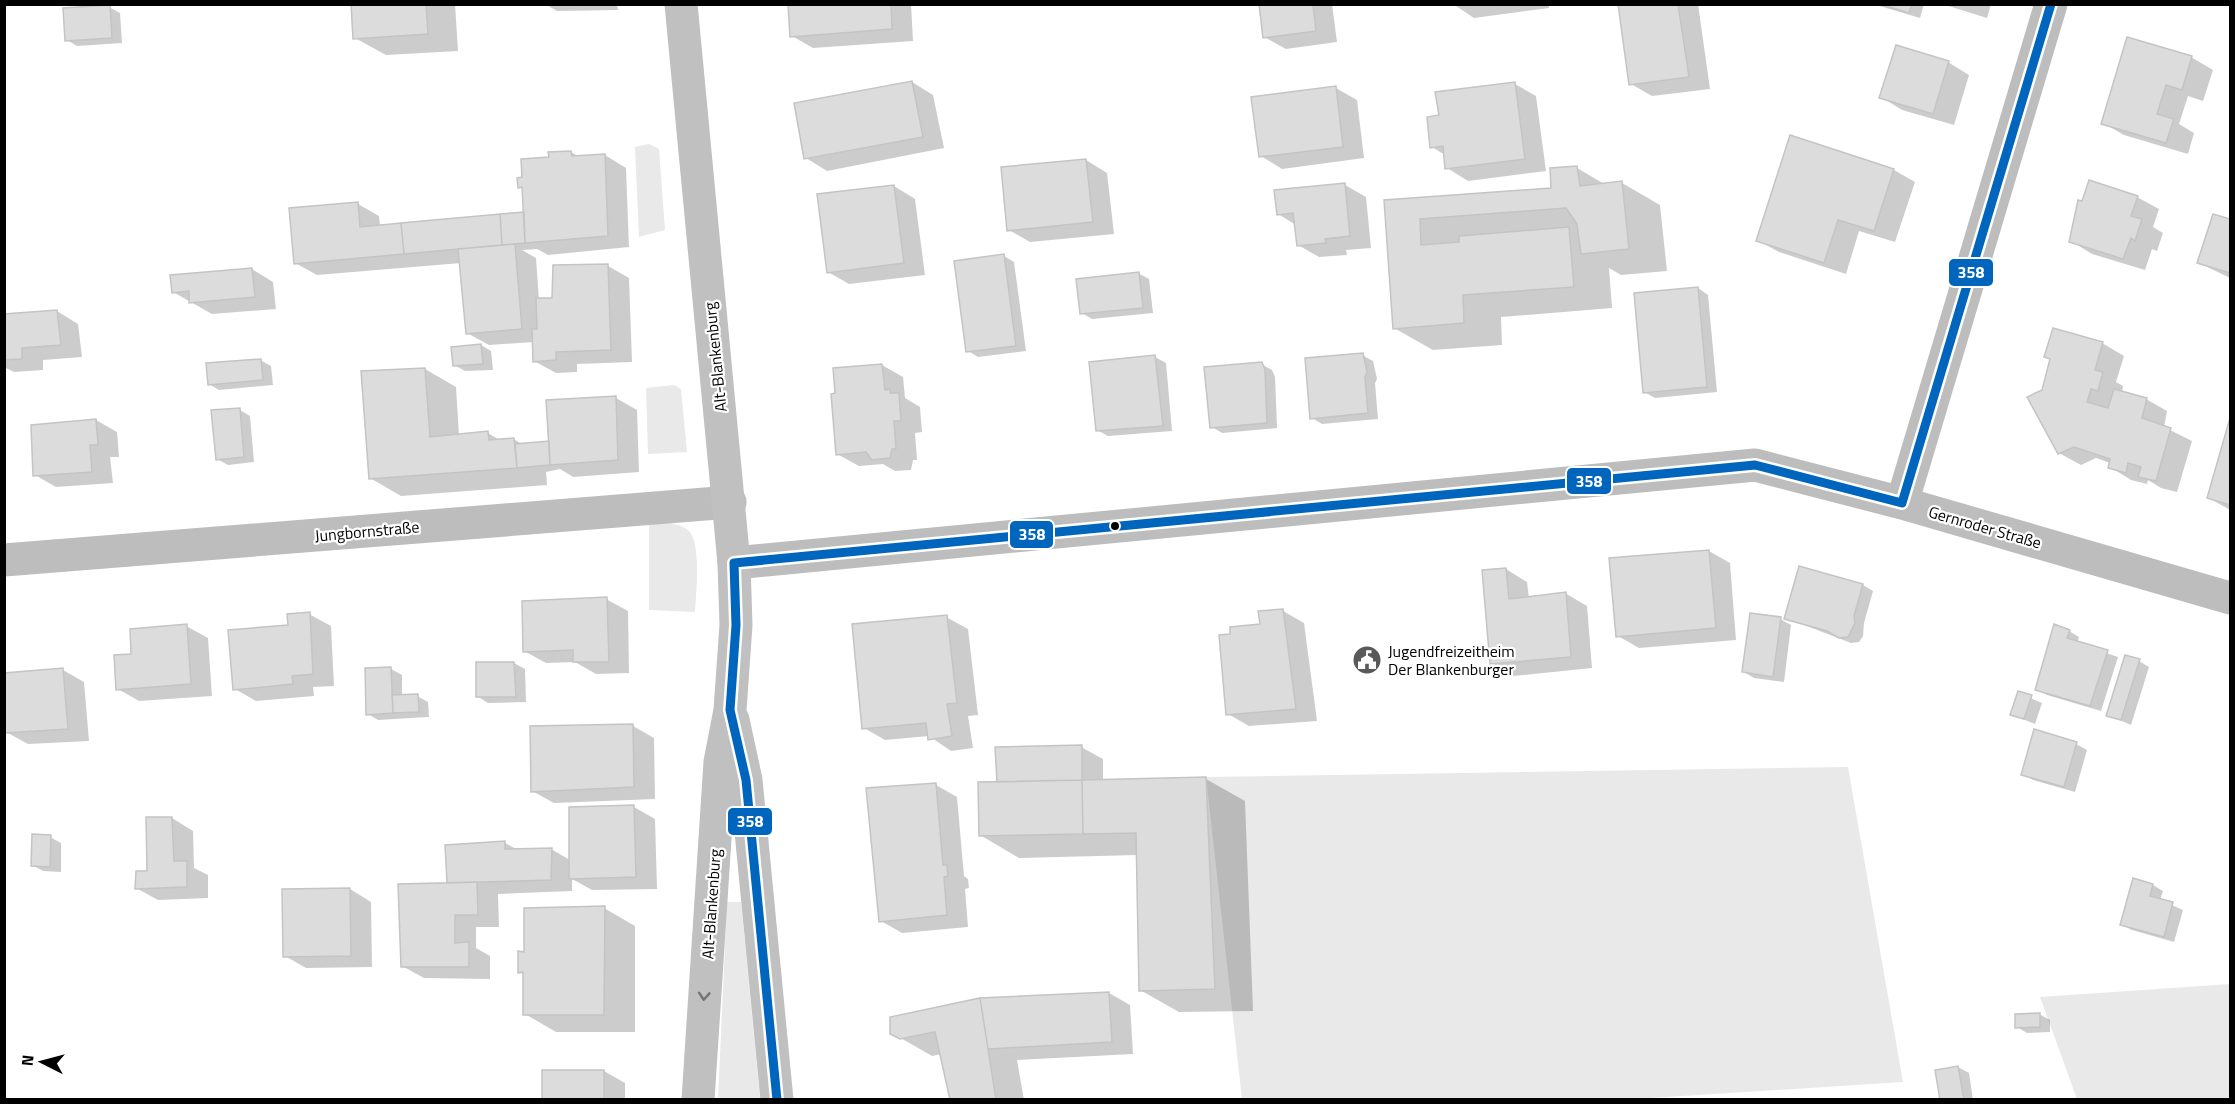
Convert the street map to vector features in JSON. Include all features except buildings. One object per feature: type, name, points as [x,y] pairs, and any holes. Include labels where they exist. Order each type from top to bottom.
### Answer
[{"type":"main road","name":"Alt-Blankenburg","points":[[681,4],[730,502],[736,625],[730,710],[720,762],[698,1100]]},
{"type":"main road","name":"Alt-Blankenburg","points":[[730,710],[746,780],[777,1100]]},
{"type":"street","points":[[1902,503],[2051,4]]},
{"type":"street","name":"Gernroder Straße","points":[[734,563],[1755,465],[1902,503],[2230,598]]},
{"type":"street","name":"Jungbornstraße","points":[[4,560],[730,502]]},
{"type":"shaded area","points":[[649,144],[659,149],[665,230],[639,237],[635,147]]},
{"type":"shaded area","points":[[674,385],[681,389],[687,452],[648,454],[646,388]]},
{"type":"shaded area","points":[[649,522],[676,524],[690,532],[697,559],[695,612],[649,610]]},
{"type":"shaded area","points":[[1848,767],[1903,1082],[1620,1100],[1242,1099],[1206,777]]},
{"type":"shaded area","points":[[727,902],[741,902],[760,1099],[718,1100]]},
{"type":"shaded area","points":[[2230,984],[2230,1099],[2077,1099],[2040,997]]},
{"type":"transit line","name":"358","points":[[777,1100],[746,780],[730,710],[736,625],[734,563],[1755,465],[1902,503],[2051,4]]},
{"type":"place","name":"Jugendfreizeitheim Der Blankenburger","points":[[1367,660]]}]
